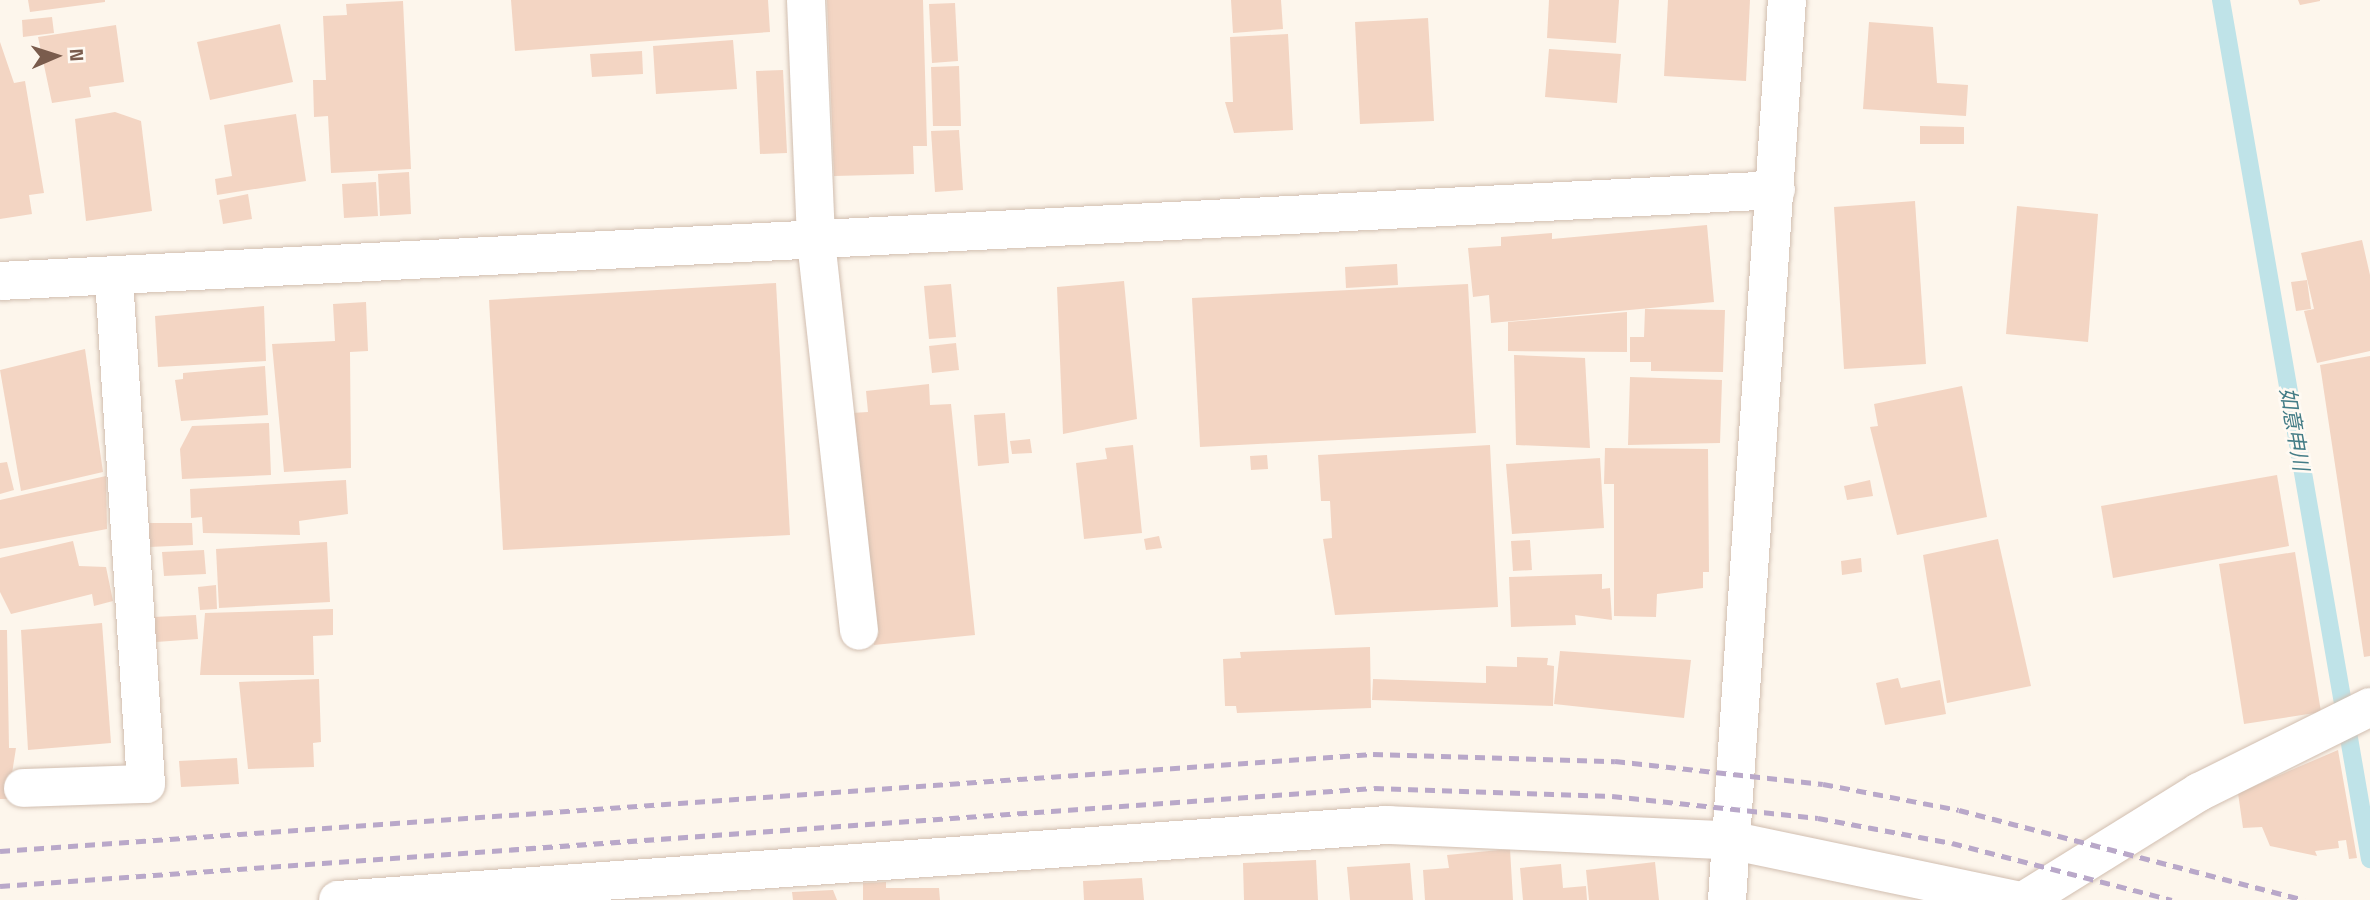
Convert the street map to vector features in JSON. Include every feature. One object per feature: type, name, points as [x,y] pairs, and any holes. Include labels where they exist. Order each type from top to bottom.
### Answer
[{"type":"street","points":[[806,0],[817,241],[859,631]]},
{"type":"street","points":[[1727,900],[1734,841],[1787,0]]},
{"type":"street","points":[[0,281],[114,278],[1776,190]]},
{"type":"street","points":[[23,788],[146,784],[114,278]]},
{"type":"street","points":[[2025,900],[2199,792],[2368,708]]},
{"type":"street","points":[[338,900],[726,886],[1388,824],[1734,841],[2017,900]]},
{"type":"building","points":[[28,0],[105,0],[105,2],[30,12]]},
{"type":"building","points":[[511,0],[768,0],[770,32],[515,51]]},
{"type":"building","points":[[827,0],[923,0],[927,146],[913,146],[914,174],[834,176]]},
{"type":"building","points":[[1231,0],[1281,0],[1283,29],[1233,33]]},
{"type":"building","points":[[1549,0],[1619,0],[1616,43],[1547,38]]},
{"type":"building","points":[[1668,0],[1750,0],[1746,81],[1664,76]]},
{"type":"building","points":[[2298,0],[2320,0],[2320,1],[2300,5]]},
{"type":"building","points":[[403,1],[411,169],[331,173],[328,116],[314,117],[313,80],[326,80],[323,16],[347,15],[346,4]]},
{"type":"building","points":[[955,3],[958,61],[932,63],[929,4]]},
{"type":"building","points":[[52,17],[54,33],[23,37],[22,20]]},
{"type":"building","points":[[1428,18],[1434,121],[1360,124],[1355,22]]},
{"type":"building","points":[[1869,22],[1933,27],[1937,83],[1968,85],[1966,116],[1863,109]]},
{"type":"building","points":[[280,24],[293,82],[210,100],[197,42]]},
{"type":"building","points":[[116,25],[124,82],[89,87],[91,97],[52,103],[38,37]]},
{"type":"building","points":[[1288,34],[1293,130],[1234,133],[1225,102],[1233,102],[1230,37]]},
{"type":"building","points":[[733,40],[737,89],[656,94],[653,46]]},
{"type":"building","points":[[0,42],[14,83],[25,81],[44,193],[29,195],[32,214],[0,219]]},
{"type":"building","points":[[1549,49],[1621,54],[1617,103],[1545,97]]},
{"type":"building","points":[[642,51],[643,74],[592,77],[590,54]]},
{"type":"building","points":[[959,66],[961,126],[933,126],[931,67]]},
{"type":"building","points":[[783,70],[787,153],[760,154],[756,71]]},
{"type":"building","points":[[115,112],[141,121],[152,211],[86,221],[75,119]]},
{"type":"building","points":[[296,114],[306,181],[217,195],[215,179],[232,176],[224,125]]},
{"type":"building","points":[[1920,126],[1964,127],[1964,144],[1920,144]]},
{"type":"building","points":[[959,130],[963,190],[935,192],[931,131]]},
{"type":"building","points":[[409,172],[411,214],[380,216],[378,174]]},
{"type":"building","points":[[376,182],[378,216],[344,218],[342,184]]},
{"type":"building","points":[[248,194],[252,219],[223,224],[219,200]]},
{"type":"building","points":[[1915,201],[1926,364],[1844,369],[1834,207]]},
{"type":"building","points":[[2017,206],[2098,214],[2088,342],[2006,334]]},
{"type":"building","points":[[1707,225],[1714,302],[1491,323],[1489,295],[1473,297],[1468,248],[1501,246],[1501,237],[1552,233],[1552,239]]},
{"type":"building","points":[[2362,240],[2370,275],[2370,351],[2317,363],[2304,311],[2314,309],[2301,253]]},
{"type":"building","points":[[1397,264],[1398,285],[1346,288],[1345,267]]},
{"type":"building","points":[[2307,280],[2311,309],[2296,311],[2291,282]]},
{"type":"building","points":[[1124,281],[1137,419],[1063,434],[1057,287]]},
{"type":"building","points":[[776,283],[790,535],[503,550],[489,300]]},
{"type":"building","points":[[951,284],[956,337],[929,339],[924,286]]},
{"type":"building","points":[[1468,284],[1476,433],[1200,447],[1192,298]]},
{"type":"building","points":[[366,302],[368,351],[350,352],[351,468],[284,472],[272,344],[335,341],[333,304]]},
{"type":"building","points":[[264,306],[266,361],[158,367],[155,316]]},
{"type":"building","points":[[1645,309],[1725,310],[1723,372],[1651,371],[1651,362],[1630,362],[1630,337],[1644,337]]},
{"type":"building","points":[[1627,312],[1627,352],[1508,351],[1508,322]]},
{"type":"building","points":[[956,343],[959,370],[932,373],[929,346]]},
{"type":"building","points":[[85,349],[103,472],[21,491],[0,370]]},
{"type":"building","points":[[1514,355],[1585,358],[1590,448],[1516,445]]},
{"type":"building","points":[[2370,356],[2370,656],[2364,657],[2320,365]]},
{"type":"building","points":[[265,366],[268,415],[181,421],[175,380],[183,379],[183,373]]},
{"type":"building","points":[[1630,377],[1722,380],[1720,443],[1628,445]]},
{"type":"building","points":[[929,384],[930,405],[951,404],[975,635],[874,645],[851,413],[868,412],[866,391]]},
{"type":"building","points":[[1962,386],[1987,517],[1897,535],[1870,427],[1878,426],[1874,404]]},
{"type":"building","points":[[1005,413],[1009,463],[978,466],[974,415]]},
{"type":"building","points":[[269,423],[271,475],[182,479],[180,449],[192,426]]},
{"type":"building","points":[[1030,439],[1032,453],[1012,454],[1010,441]]},
{"type":"building","points":[[1133,445],[1142,533],[1084,539],[1076,463],[1107,459],[1105,448]]},
{"type":"building","points":[[1490,445],[1498,607],[1335,615],[1323,539],[1332,538],[1330,501],[1321,501],[1318,455]]},
{"type":"building","points":[[1605,448],[1708,449],[1709,572],[1703,572],[1703,588],[1657,594],[1656,617],[1614,616],[1614,484],[1604,484]]},
{"type":"building","points":[[1267,455],[1268,469],[1251,470],[1250,456]]},
{"type":"building","points":[[1600,458],[1604,528],[1512,534],[1506,464]]},
{"type":"building","points":[[7,462],[14,490],[0,494],[0,463]]},
{"type":"building","points":[[2277,475],[2289,546],[2113,578],[2101,506]]},
{"type":"building","points":[[106,476],[107,529],[0,549],[0,500]]},
{"type":"building","points":[[346,480],[348,514],[299,521],[300,535],[203,533],[202,517],[191,518],[190,489]]},
{"type":"building","points":[[1870,480],[1873,496],[1847,500],[1844,486]]},
{"type":"building","points":[[148,523],[192,523],[193,545],[149,547]]},
{"type":"building","points":[[1159,536],[1162,548],[1146,550],[1144,539]]},
{"type":"building","points":[[1998,539],[2031,686],[1947,703],[1923,555]]},
{"type":"building","points":[[1530,540],[1532,570],[1513,571],[1511,541]]},
{"type":"building","points":[[73,541],[79,566],[106,567],[113,601],[94,606],[92,594],[11,614],[0,592],[0,558]]},
{"type":"building","points":[[327,542],[330,602],[219,608],[216,549]]},
{"type":"building","points":[[204,550],[206,574],[164,576],[162,552]]},
{"type":"building","points":[[2295,552],[2321,712],[2244,724],[2219,564]]},
{"type":"building","points":[[1861,558],[1862,572],[1842,575],[1841,561]]},
{"type":"building","points":[[1602,574],[1602,589],[1610,588],[1612,620],[1575,615],[1576,625],[1511,627],[1509,577]]},
{"type":"building","points":[[216,585],[217,609],[200,610],[198,587]]},
{"type":"building","points":[[333,609],[333,635],[313,636],[314,675],[200,675],[205,613]]},
{"type":"building","points":[[196,615],[198,639],[156,642],[153,617]]},
{"type":"building","points":[[102,623],[111,743],[28,750],[21,630]]},
{"type":"building","points":[[0,630],[7,630],[9,748],[16,748],[8,799],[0,799]]},
{"type":"building","points":[[1370,647],[1371,708],[1237,713],[1236,706],[1225,706],[1223,659],[1241,658],[1240,652]]},
{"type":"building","points":[[1560,651],[1691,660],[1684,718],[1554,704]]},
{"type":"building","points":[[1517,657],[1548,658],[1547,665],[1554,666],[1553,706],[1372,700],[1373,679],[1486,683],[1486,666],[1517,667]]},
{"type":"building","points":[[1898,678],[1901,688],[1940,680],[1946,714],[1885,725],[1876,683]]},
{"type":"building","points":[[319,679],[321,742],[313,743],[314,767],[248,769],[239,682]]},
{"type":"building","points":[[2338,750],[2357,858],[2349,859],[2346,840],[2338,841],[2339,848],[2315,851],[2317,856],[2270,846],[2262,827],[2243,828],[2238,793]]},
{"type":"building","points":[[237,758],[239,784],[181,787],[179,761]]},
{"type":"building","points":[[1510,849],[1513,900],[1425,900],[1423,870],[1449,868],[1447,855]]},
{"type":"building","points":[[1316,860],[1318,900],[1244,900],[1243,863]]},
{"type":"building","points":[[1655,862],[1659,900],[1589,900],[1586,870]]},
{"type":"building","points":[[1410,863],[1413,900],[1350,900],[1347,867]]},
{"type":"building","points":[[1561,864],[1563,888],[1586,886],[1587,900],[1523,900],[1520,868]]},
{"type":"building","points":[[1142,878],[1144,900],[1084,900],[1083,881]]},
{"type":"building","points":[[886,882],[886,888],[939,888],[940,900],[863,900],[863,883]]},
{"type":"building","points":[[833,890],[837,900],[793,900],[792,892]]},
{"type":"waterway","name":"如意申川","points":[[2221,0],[2370,859]]},
{"type":"railway","points":[[0,851],[1373,754],[1615,761],[1823,784],[1959,810],[2304,900]]},
{"type":"railway","points":[[0,886],[1374,788],[1612,796],[1818,818],[1952,843],[2172,900]]}]
